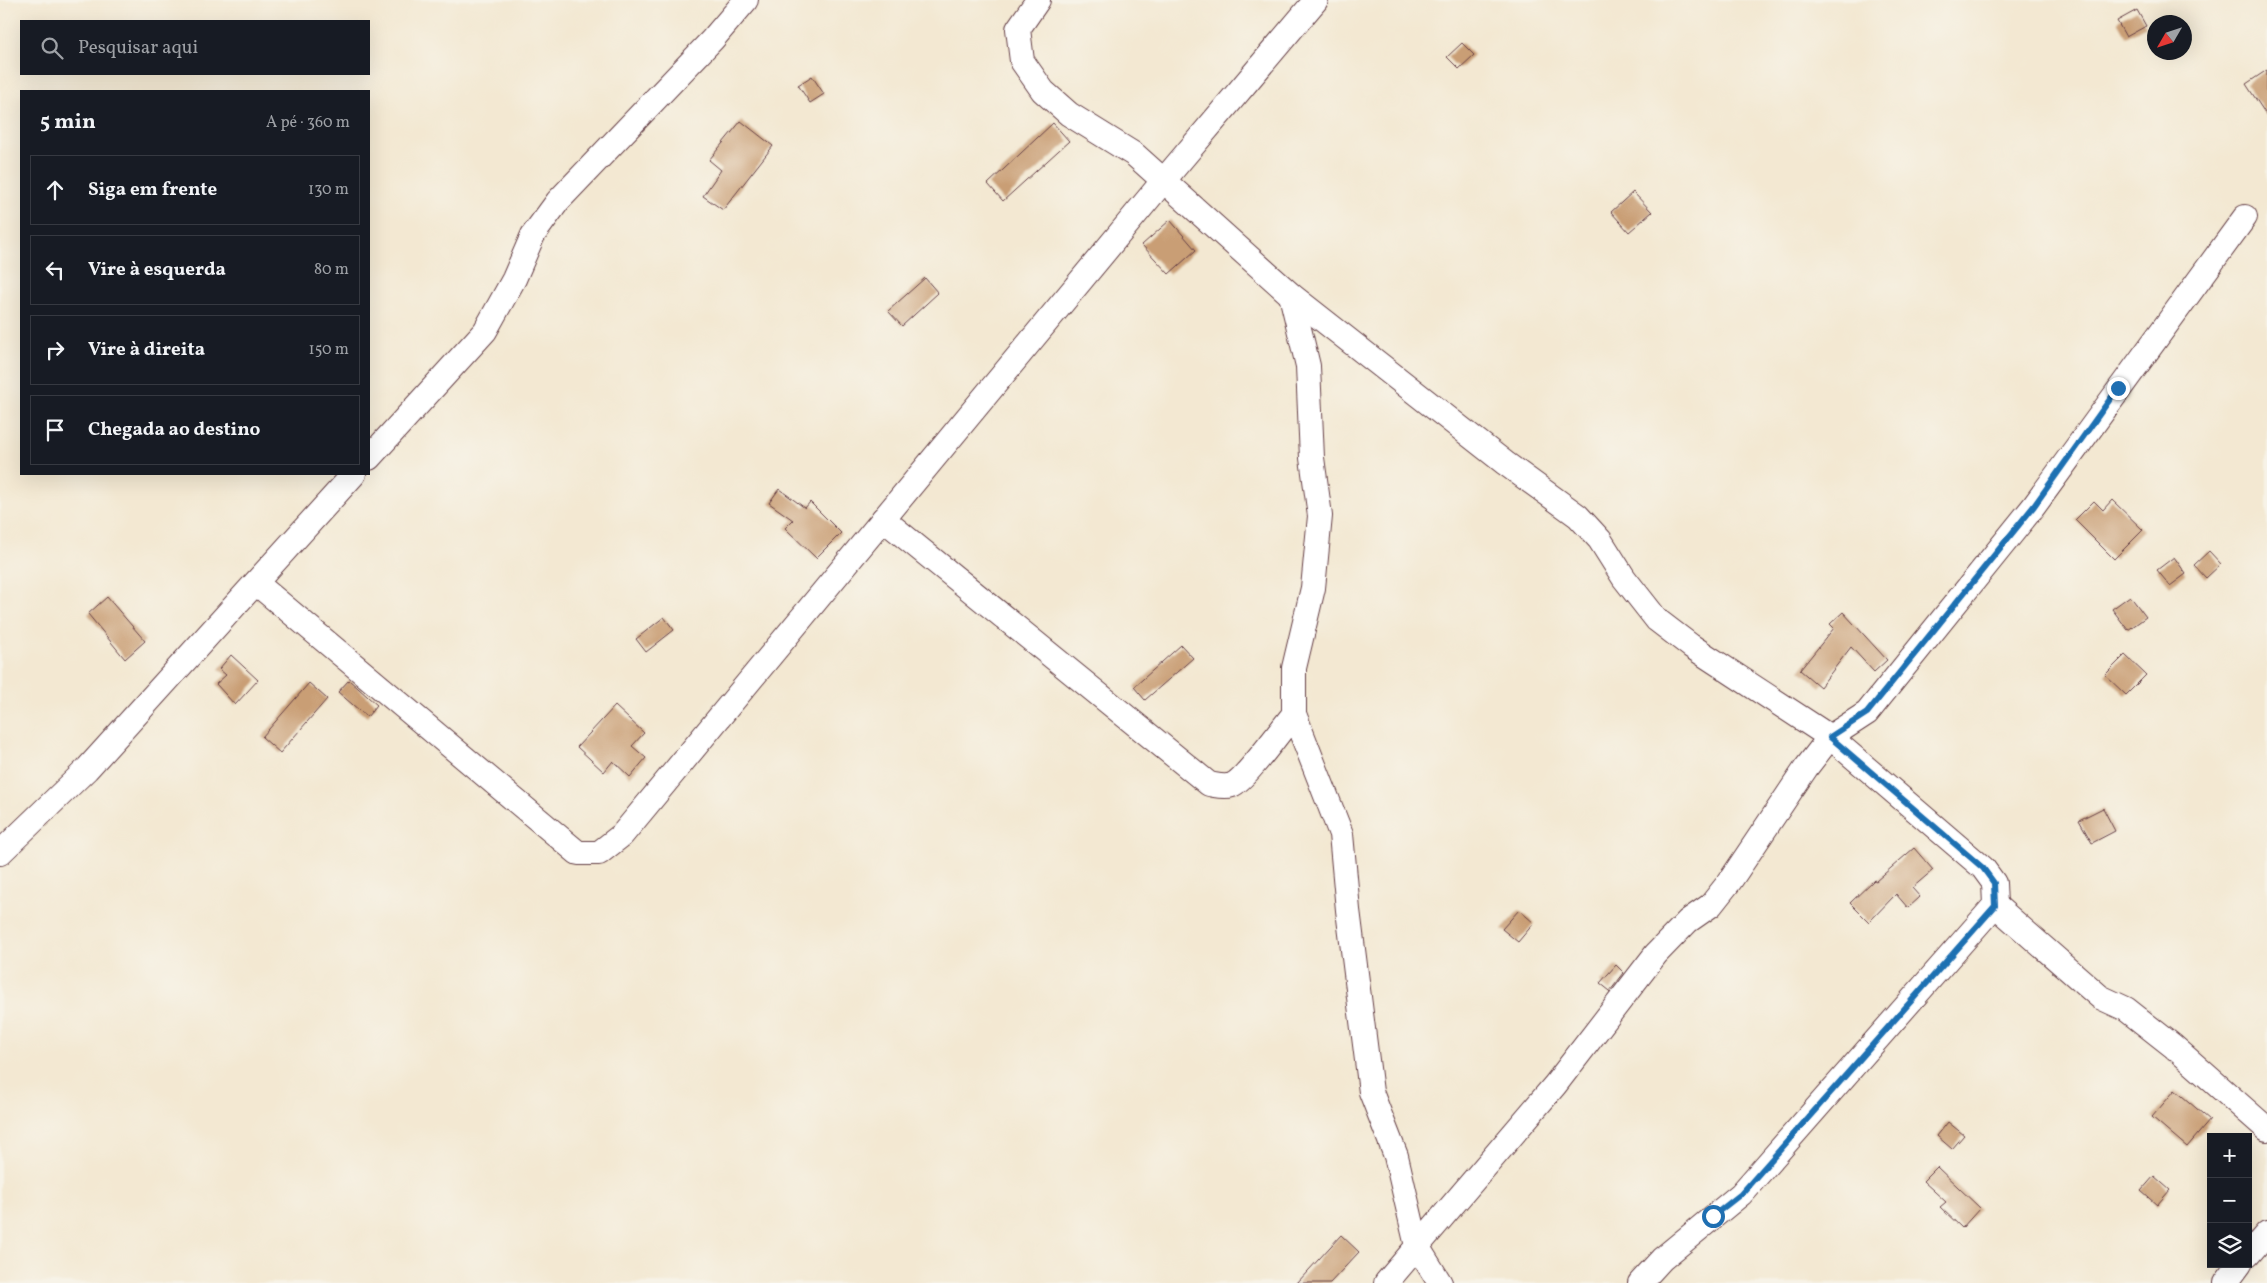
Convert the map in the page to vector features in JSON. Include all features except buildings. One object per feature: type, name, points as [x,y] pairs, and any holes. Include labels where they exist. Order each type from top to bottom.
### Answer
[{"type":"street","points":[[370,457],[485,331],[514,279],[533,235],[558,201],[712,40],[746,0]]},
{"type":"street","points":[[1038,0],[1018,29],[1022,61],[1043,91],[1069,114],[1135,155],[1291,295],[1505,463],[1578,516],[1600,540],[1624,578],[1657,620],[1691,646],[1830,737],[1983,868],[1994,883],[1995,906],[1741,1194],[1662,1259],[1640,1283]]},
{"type":"street","points":[[256,583],[578,853],[598,853],[622,835],[1164,180],[1316,0]]},
{"type":"street","points":[[1386,1283],[1555,1085],[1656,954],[1688,921],[1711,905],[1730,881],[1806,768],[1830,737],[1867,713],[2034,506],[2245,217]]},
{"type":"street","points":[[1291,295],[1308,366],[1312,458],[1320,516],[1313,588],[1294,668],[1294,714],[1341,834],[1348,910],[1371,1092],[1396,1156],[1417,1246],[1440,1283]]},
{"type":"street","points":[[0,853],[87,769],[353,475]]},
{"type":"street","points":[[883,519],[1208,784],[1220,786],[1232,784],[1246,773],[1294,714]]},
{"type":"street","points":[[1995,906],[2100,997],[2126,1009],[2173,1046],[2267,1129]]},
{"type":"street","points":[[2252,1250],[2267,1233]]},
{"type":"street","points":[[2226,1283],[2237,1268]]},
{"type":"route","points":[[1713,1216],[1741,1194],[1995,906],[1994,883],[1983,868],[1830,737],[1847,728],[1867,713],[2034,506],[2118,388]]}]
